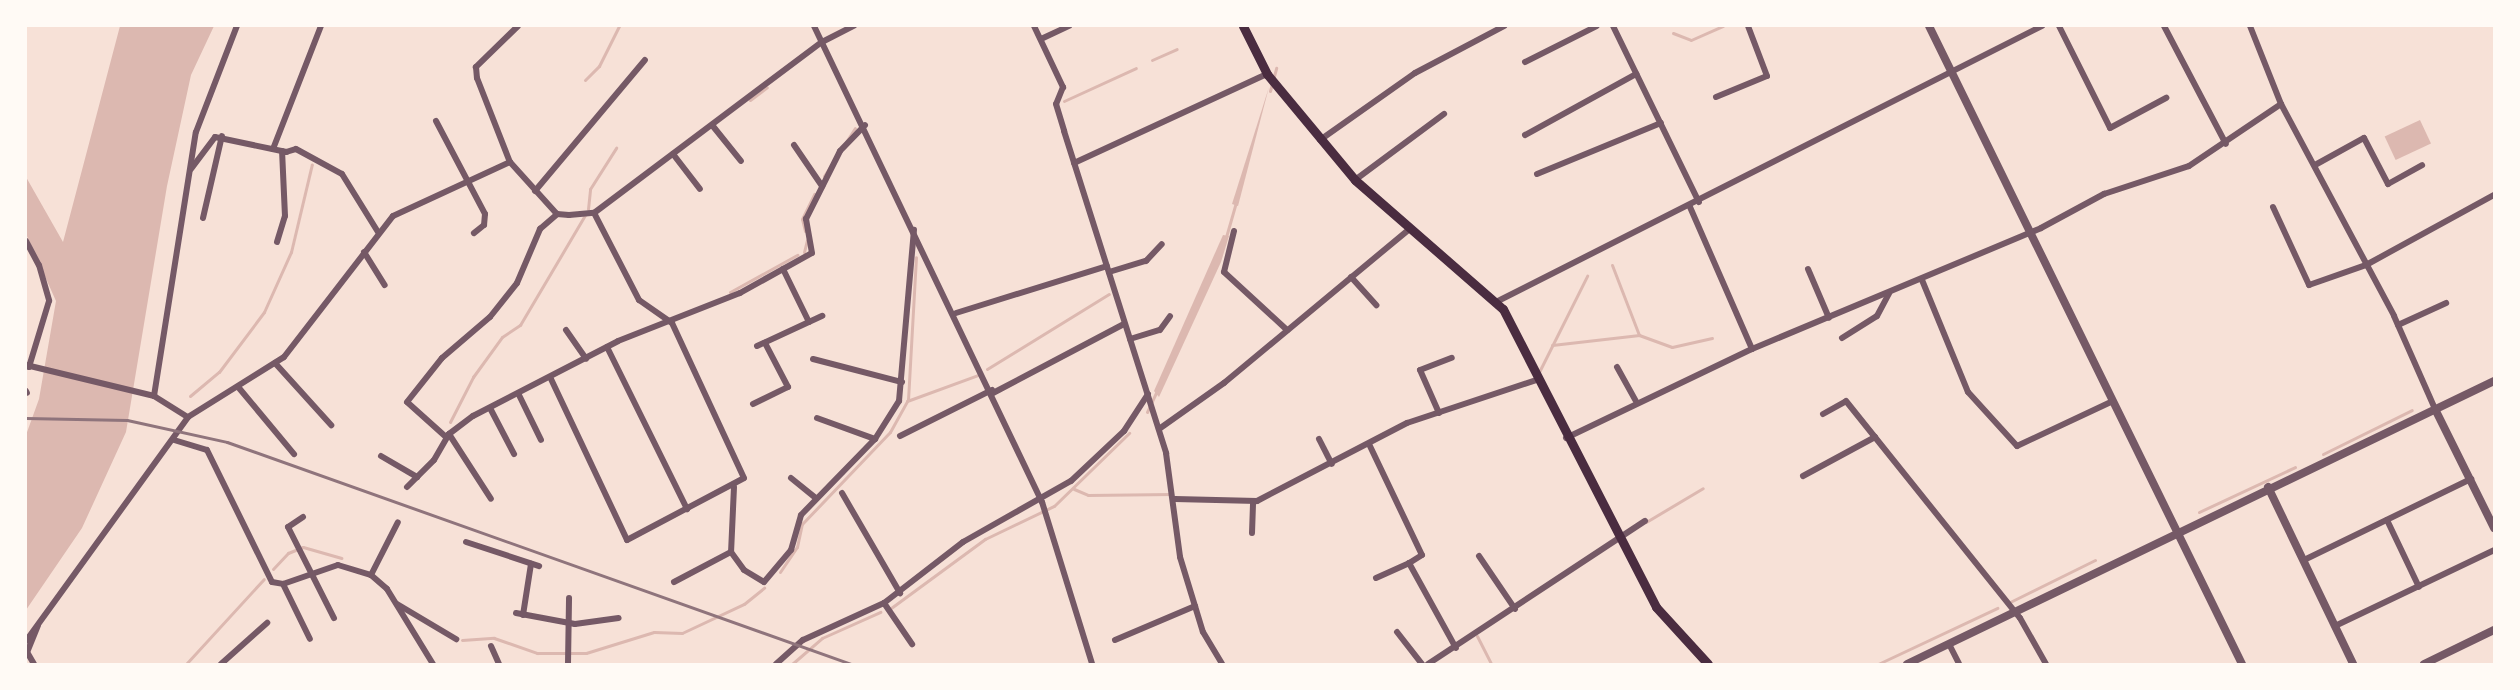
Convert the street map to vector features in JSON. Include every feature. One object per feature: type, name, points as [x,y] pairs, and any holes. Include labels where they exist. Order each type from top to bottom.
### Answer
[{"type":"main road","points":[[1243,26],[1267,74],[1355,180],[1408,230],[1496,302],[1618,541],[1656,607],[1708,664]]},
{"type":"street","points":[[154,396],[196,132],[237,26]]},
{"type":"street","points":[[273,149],[321,26]]},
{"type":"street","points":[[518,26],[476,67],[510,162],[557,213]]},
{"type":"street","points":[[814,26],[865,125],[956,313],[1042,501],[1092,664]]},
{"type":"street","points":[[491,500],[448,436],[407,402],[442,358],[490,317],[517,283],[540,228],[557,213],[594,213],[673,154],[714,127],[822,42],[854,26]]},
{"type":"street","points":[[1034,26],[1063,87],[1056,104],[1155,414],[1175,499],[1180,557],[1212,653],[1222,664]]},
{"type":"street","points":[[1041,39],[1069,26]]},
{"type":"street","points":[[1320,140],[1415,73],[1504,26]]},
{"type":"street","points":[[1525,62],[1597,26]]},
{"type":"street","points":[[1613,26],[1699,202]]},
{"type":"street","points":[[1716,97],[1767,76],[1748,26]]},
{"type":"street","points":[[1929,26],[2242,664]]},
{"type":"street","points":[[1496,302],[1690,207],[1950,69],[2042,26]]},
{"type":"street","points":[[2059,26],[2110,128],[2166,98]]},
{"type":"street","points":[[2164,26],[2226,144]]},
{"type":"street","points":[[2250,26],[2281,104],[2398,325],[2435,409],[2494,528]]},
{"type":"street","points":[[535,191],[645,60]]},
{"type":"street","points":[[1074,163],[1267,74]]},
{"type":"street","points":[[1525,135],[1636,74]]},
{"type":"street","points":[[1566,438],[1636,401],[1752,349],[2030,233],[2104,194],[2189,166],[2226,144],[2281,104]]},
{"type":"street","points":[[1355,180],[1444,114]]},
{"type":"street","points":[[436,121],[485,214],[484,225],[474,233]]},
{"type":"street","points":[[1537,174],[1661,123]]},
{"type":"street","points":[[407,486],[417,477],[448,436],[490,408],[519,395],[607,346],[672,323],[812,253],[806,219],[840,151],[865,125]]},
{"type":"street","points":[[714,127],[741,161]]},
{"type":"street","points":[[191,170],[215,137],[222,136],[282,151],[296,149],[342,174],[378,232]]},
{"type":"street","points":[[203,218],[222,136]]},
{"type":"street","points":[[2315,165],[2364,138],[2388,184],[2422,165]]},
{"type":"street","points":[[794,145],[822,186]]},
{"type":"street","points":[[277,242],[285,216],[282,151]]},
{"type":"street","points":[[673,154],[700,189]]},
{"type":"street","points":[[26,641],[151,462],[174,440],[188,417],[239,388],[275,363],[320,314],[378,232],[393,216],[510,162]]},
{"type":"street","points":[[2272,207],[2308,285],[2366,265],[2494,195]]},
{"type":"street","points":[[1690,207],[1752,349]]},
{"type":"street","points":[[551,378],[627,540],[735,487],[744,478],[672,323],[639,300],[594,213]]},
{"type":"street","points":[[735,487],[731,552],[744,570],[764,582],[791,550],[794,526],[816,498],[875,439],[898,401],[903,382],[915,229]]},
{"type":"street","points":[[1159,429],[1287,330],[1408,230]]},
{"type":"street","points":[[1233,231],[1224,272],[1287,330]]},
{"type":"street","points":[[26,240],[39,265],[49,301],[30,367],[154,396],[188,417]]},
{"type":"street","points":[[956,313],[1108,269],[1146,261],[1162,244]]},
{"type":"street","points":[[364,252],[384,285]]},
{"type":"street","points":[[783,269],[809,322]]},
{"type":"street","points":[[1808,269],[1829,318]]},
{"type":"street","points":[[1351,276],[1376,305]]},
{"type":"street","points":[[1922,280],[1963,384],[2018,446],[2113,401]]},
{"type":"street","points":[[1842,338],[1877,316],[1889,293]]},
{"type":"street","points":[[2398,325],[2446,303]]},
{"type":"street","points":[[758,346],[822,316]]},
{"type":"street","points":[[1130,339],[1160,330],[1170,316]]},
{"type":"street","points":[[900,436],[1125,324]]},
{"type":"street","points":[[566,330],[586,359]]},
{"type":"street","points":[[753,404],[788,387],[765,343]]},
{"type":"street","points":[[607,346],[687,509]]},
{"type":"street","points":[[1439,413],[1420,370],[1452,358]]},
{"type":"street","points":[[813,359],[903,382]]},
{"type":"street","points":[[275,363],[331,424]]},
{"type":"street","points":[[1617,367],[1636,401]]},
{"type":"street","points":[[1175,499],[1252,501],[1332,464],[1407,423],[1536,380]]},
{"type":"street","points":[[1907,664],[2268,487],[2494,381]]},
{"type":"street","points":[[239,388],[294,454]]},
{"type":"street","points":[[776,664],[803,640],[884,603],[955,547],[1042,501],[1099,458],[1148,394]]},
{"type":"street","points":[[519,395],[541,440]]},
{"type":"street","points":[[1823,414],[1846,401],[2015,613],[2046,664]]},
{"type":"street","points":[[490,408],[514,454]]},
{"type":"street","points":[[817,418],[875,439]]},
{"type":"street","points":[[1803,476],[1875,437]]},
{"type":"street","points":[[1319,439],[1332,464]]},
{"type":"street","points":[[174,440],[207,450],[272,582],[284,584],[338,565],[370,575],[395,603],[433,664]]},
{"type":"street","points":[[1369,444],[1422,555],[1376,578]]},
{"type":"street","points":[[381,456],[417,477]]},
{"type":"street","points":[[792,478],[816,498]]},
{"type":"street","points":[[2304,560],[2470,479]]},
{"type":"street","points":[[2268,487],[2353,664]]},
{"type":"street","points":[[842,493],[900,592]]},
{"type":"street","points":[[1252,501],[1252,533]]},
{"type":"street","points":[[303,517],[288,526],[334,618]]},
{"type":"street","points":[[2387,520],[2419,587]]},
{"type":"street","points":[[1428,664],[1456,648],[1645,521]]},
{"type":"street","points":[[370,575],[398,522]]},
{"type":"street","points":[[466,542],[539,566]]},
{"type":"street","points":[[2335,626],[2494,550]]},
{"type":"street","points":[[674,582],[731,552]]},
{"type":"street","points":[[1479,556],[1515,609]]},
{"type":"street","points":[[1409,563],[1456,648]]},
{"type":"street","points":[[531,564],[520,614],[568,621],[619,618]]},
{"type":"street","points":[[284,584],[310,639]]},
{"type":"street","points":[[567,662],[569,598]]},
{"type":"street","points":[[395,603],[456,639]]},
{"type":"street","points":[[884,603],[912,644]]},
{"type":"street","points":[[1115,640],[1195,606]]},
{"type":"street","points":[[221,664],[267,623]]},
{"type":"street","points":[[34,664],[26,654],[38,624]]},
{"type":"street","points":[[2424,664],[2494,630]]},
{"type":"street","points":[[1397,632],[1422,664]]},
{"type":"street","points":[[1949,644],[1959,664]]},
{"type":"street","points":[[491,646],[499,664]]},
{"type":"shaded area","points":[[120,26],[214,26],[191,75],[167,186],[126,432],[82,528],[26,610],[26,435],[39,399],[56,301],[26,234],[26,177],[63,242]]},
{"type":"shaded area","points":[[1269,87],[1238,206],[1232,204]]},
{"type":"shaded area","points":[[2420,120],[2431,144],[2396,160],[2385,136]]},
{"type":"shaded area","points":[[1223,235],[1229,236],[1221,262],[1159,397],[1154,391]]},
{"type":"waterway","points":[[585,80],[599,66],[619,26]]},
{"type":"waterway","points":[[1673,33],[1691,40],[1723,26]]},
{"type":"waterway","points":[[1152,60],[1177,49]]},
{"type":"waterway","points":[[1064,101],[1136,68]]},
{"type":"waterway","points":[[1270,91],[1276,68]]},
{"type":"waterway","points":[[750,100],[767,87]]},
{"type":"waterway","points":[[824,176],[855,128]]},
{"type":"waterway","points":[[588,209],[590,189],[616,148]]},
{"type":"waterway","points":[[190,396],[219,372],[264,312],[291,252],[312,164]]},
{"type":"waterway","points":[[805,231],[802,219],[814,194]]},
{"type":"waterway","points":[[1226,237],[1236,203]]},
{"type":"waterway","points":[[450,422],[473,377],[502,337],[520,325],[585,215]]},
{"type":"waterway","points":[[804,252],[807,240]]},
{"type":"waterway","points":[[730,292],[797,255]]},
{"type":"waterway","points":[[780,572],[797,547],[802,524],[890,432],[908,400],[916,257]]},
{"type":"waterway","points":[[1612,265],[1639,335],[1672,347],[1712,338]]},
{"type":"waterway","points":[[1538,374],[1587,276]]},
{"type":"waterway","points":[[987,369],[1109,294]]},
{"type":"waterway","points":[[1552,345],[1639,335]]},
{"type":"waterway","points":[[907,401],[978,375]]},
{"type":"waterway","points":[[1147,412],[1157,391]]},
{"type":"waterway","points":[[2323,454],[2412,410]]},
{"type":"waterway","points":[[891,608],[985,539],[1054,506],[1129,433]]},
{"type":"waterway","points":[[2199,512],[2295,467]]},
{"type":"waterway","points":[[1646,522],[1703,488]]},
{"type":"waterway","points":[[1074,489],[1088,495],[1172,494]]},
{"type":"waterway","points":[[273,569],[288,553],[303,547],[341,558]]},
{"type":"waterway","points":[[2008,603],[2095,560]]},
{"type":"waterway","points":[[186,664],[264,579]]},
{"type":"waterway","points":[[462,640],[494,638],[537,653],[586,653],[654,632],[682,633],[744,604],[764,588]]},
{"type":"waterway","points":[[1878,664],[1997,608]]},
{"type":"waterway","points":[[792,664],[822,638],[880,612]]},
{"type":"waterway","points":[[1477,636],[1491,664]]},
{"type":"railway","points":[[26,418],[127,420],[227,442],[851,664]]}]
